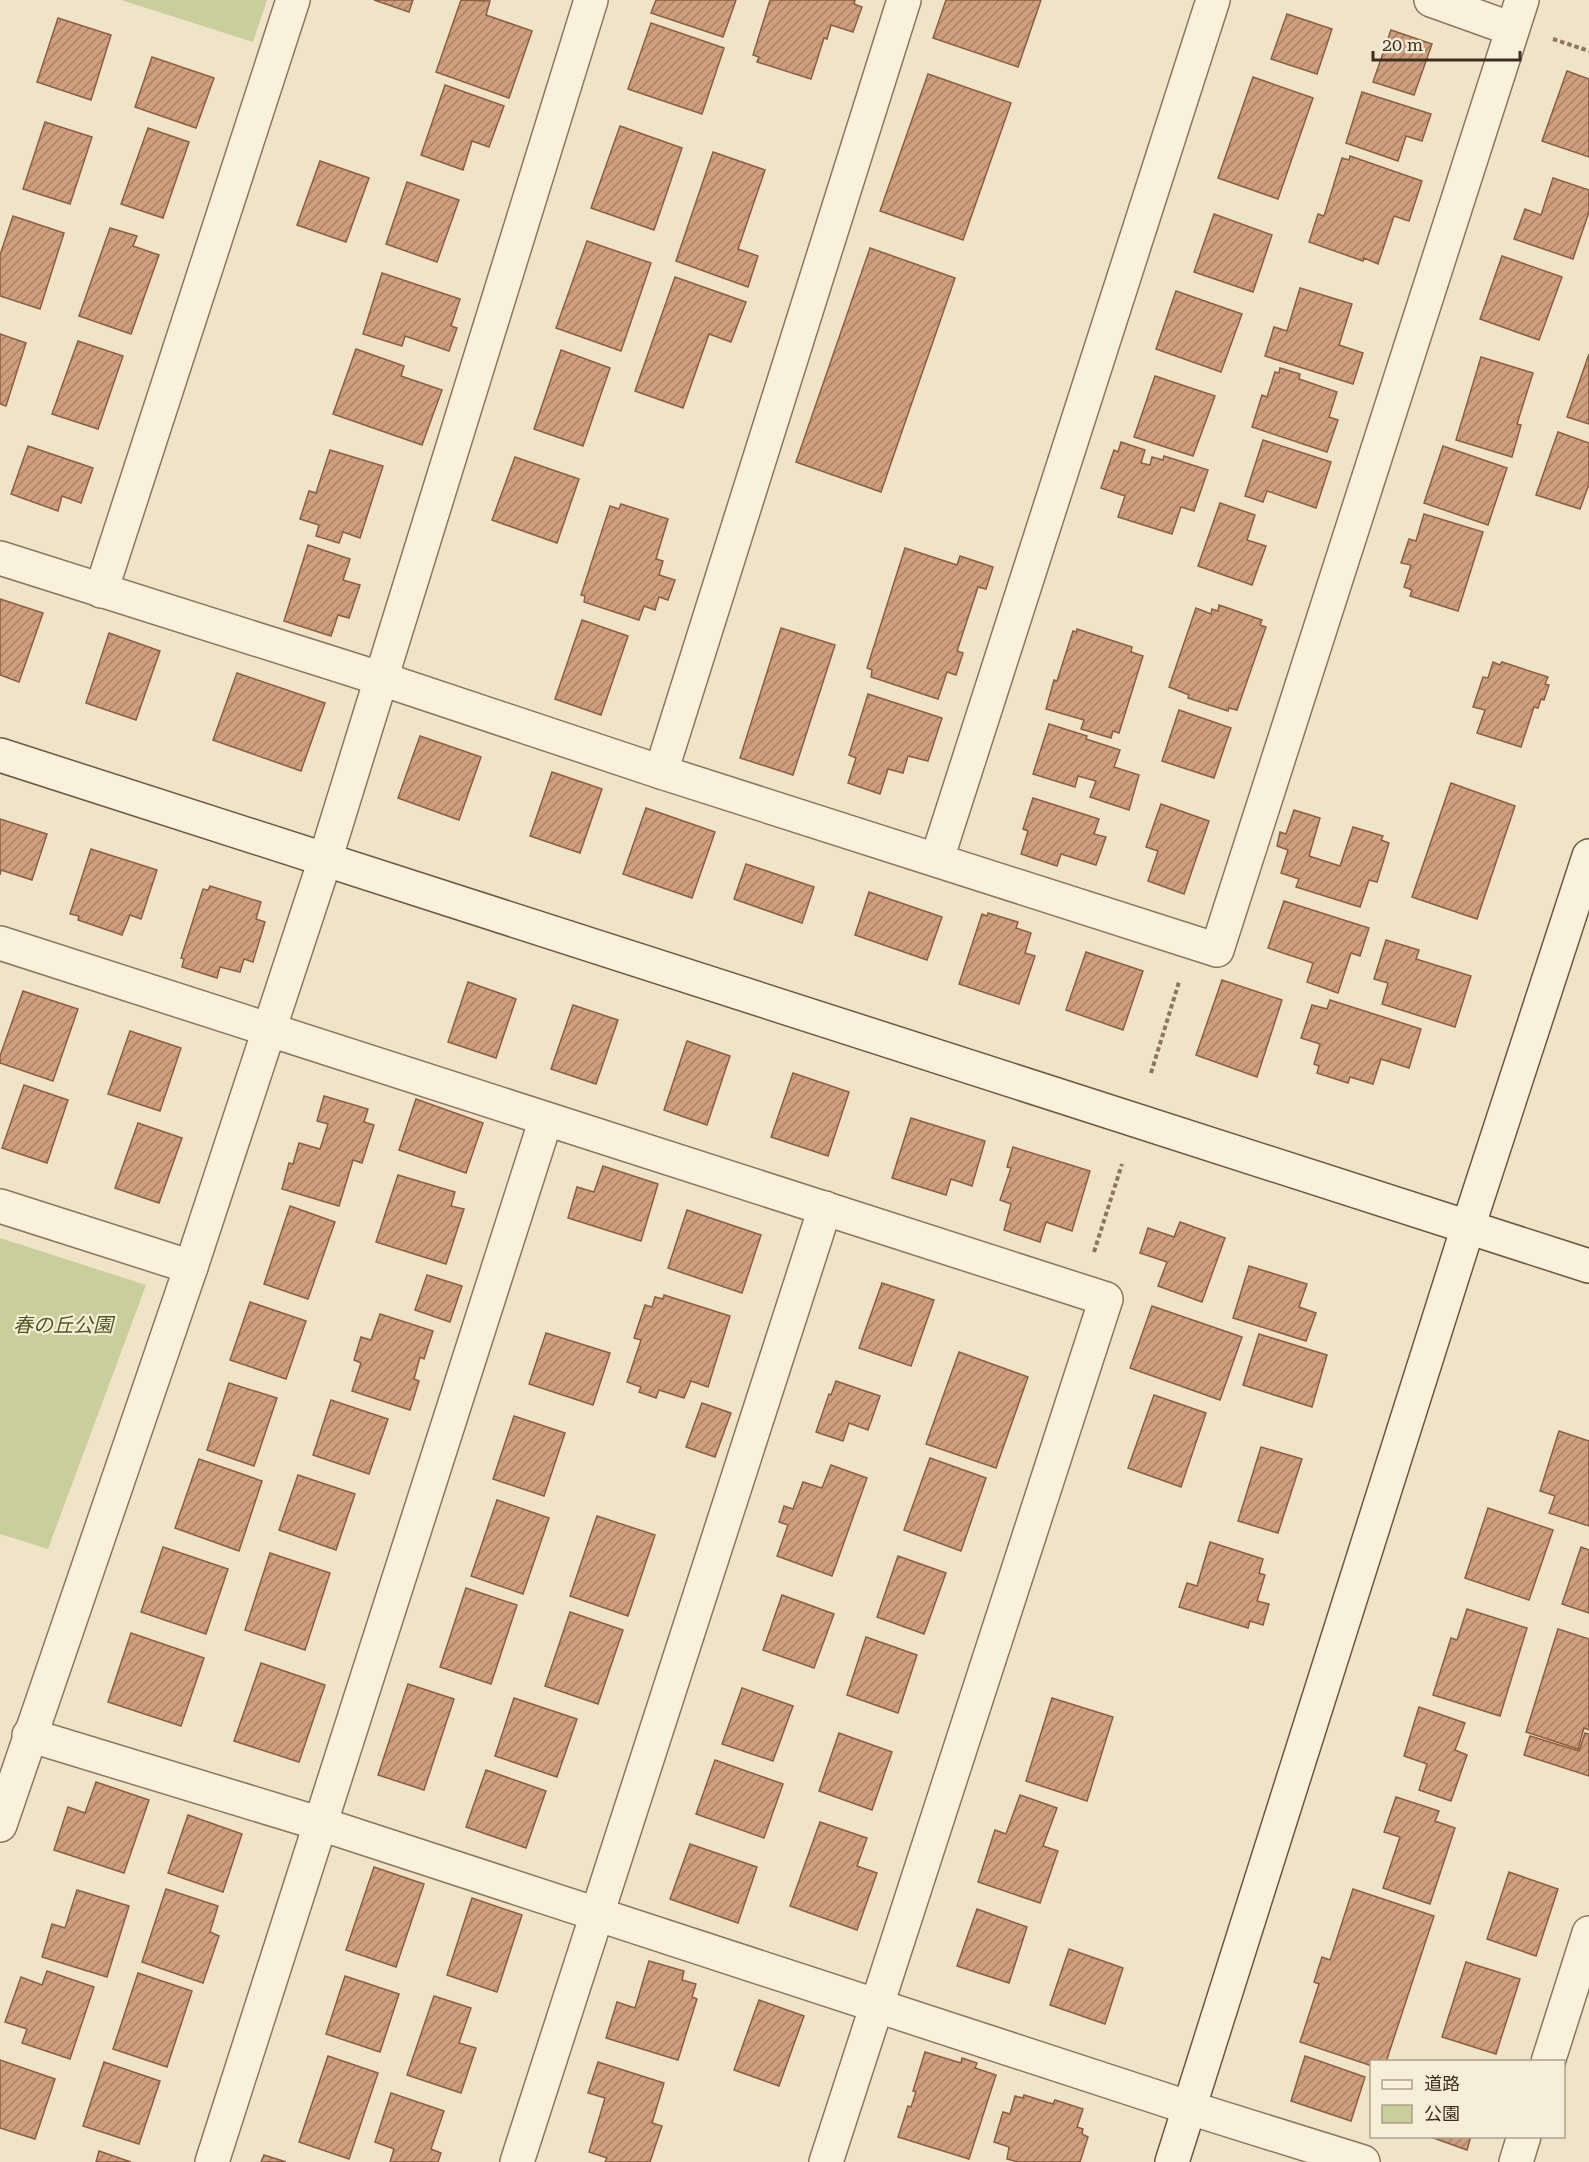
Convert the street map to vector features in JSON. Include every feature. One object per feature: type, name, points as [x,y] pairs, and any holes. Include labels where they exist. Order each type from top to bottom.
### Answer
[{"type":"street","points":[[101,591],[293,0]]},
{"type":"street","points":[[0,1824],[191,1267],[325,860],[591,0]]},
{"type":"street","points":[[661,772],[904,0]]},
{"type":"street","points":[[937,859],[1213,0]]},
{"type":"street","points":[[0,558],[382,679],[661,772],[1216,950],[1517,15],[1431,0]]},
{"type":"street","points":[[0,755],[1589,1266]]},
{"type":"street","points":[[1172,2162],[1468,1227],[1589,856]]},
{"type":"street","points":[[0,943],[1106,1299],[826,2162]]},
{"type":"street","points":[[212,2162],[546,1119]]},
{"type":"street","points":[[0,1206],[191,1267]]},
{"type":"street","points":[[517,2162],[825,1208]]},
{"type":"street","points":[[29,1736],[321,1824],[1190,2108],[1363,2162]]},
{"type":"street","points":[[1548,2060],[1589,1932]]},
{"type":"street","points":[[1516,2162],[1523,2138]]},
{"type":"path","points":[[1151,1073],[1191,942]]},
{"type":"path","points":[[1081,1291],[1122,1164]]},
{"type":"green space","points":[[121,0],[267,0],[253,42]]},
{"type":"green space","name":"春の丘公園","points":[[0,1238],[146,1285],[48,1549],[0,1534]]},
{"type":"building","points":[[374,0],[413,0],[409,12]]},
{"type":"building","points":[[461,0],[490,1],[486,15],[532,31],[509,98],[436,72]]},
{"type":"building","points":[[656,0],[736,0],[723,37],[651,13]]},
{"type":"building","points":[[770,0],[855,0],[854,4],[862,7],[853,32],[831,25],[827,39],[824,38],[811,79],[757,62],[759,57],[753,55]]},
{"type":"building","points":[[946,0],[1041,0],[1018,67],[933,38]]},
{"type":"building","points":[[1287,14],[1332,29],[1317,74],[1271,59]]},
{"type":"building","points":[[58,18],[111,35],[91,100],[37,82]]},
{"type":"building","points":[[651,23],[724,48],[702,114],[628,89]]},
{"type":"building","points":[[1391,30],[1432,44],[1414,95],[1373,82]]},
{"type":"building","points":[[152,57],[214,78],[196,128],[135,107]]},
{"type":"building","points":[[1567,71],[1589,79],[1589,157],[1542,141]]},
{"type":"building","points":[[928,74],[1011,103],[963,240],[880,211]]},
{"type":"building","points":[[1253,77],[1313,98],[1278,199],[1218,178]]},
{"type":"building","points":[[445,85],[504,106],[489,147],[472,141],[463,170],[421,155]]},
{"type":"building","points":[[1362,92],[1431,114],[1422,141],[1406,136],[1398,161],[1346,143]]},
{"type":"building","points":[[45,122],[92,137],[70,204],[23,189]]},
{"type":"building","points":[[620,126],[682,148],[654,230],[591,208]]},
{"type":"building","points":[[148,128],[189,142],[163,218],[121,204]]},
{"type":"building","points":[[713,152],[765,170],[738,249],[758,256],[748,287],[676,261]]},
{"type":"building","points":[[1350,156],[1422,181],[1409,221],[1394,216],[1378,264],[1309,242],[1318,214],[1324,216],[1342,158],[1349,160]]},
{"type":"building","points":[[320,161],[369,178],[346,242],[297,225]]},
{"type":"building","points":[[1553,178],[1589,190],[1589,212],[1573,259],[1514,239],[1525,209],[1541,215]]},
{"type":"building","points":[[407,182],[459,200],[437,262],[386,244]]},
{"type":"building","points":[[1214,214],[1272,235],[1253,292],[1194,272]]},
{"type":"building","points":[[13,216],[64,233],[40,309],[0,296],[0,255]]},
{"type":"building","points":[[110,228],[137,236],[133,246],[159,255],[131,334],[79,316]]},
{"type":"building","points":[[587,241],[651,263],[621,351],[556,328]]},
{"type":"building","points":[[870,248],[955,278],[881,492],[796,462]]},
{"type":"building","points":[[1502,256],[1562,277],[1539,340],[1480,319]]},
{"type":"building","points":[[382,273],[460,299],[451,326],[457,328],[449,351],[405,336],[402,346],[363,334]]},
{"type":"building","points":[[675,277],[746,302],[731,342],[709,334],[683,408],[635,391]]},
{"type":"building","points":[[1300,288],[1352,304],[1339,345],[1363,353],[1353,384],[1265,356],[1274,327],[1287,331]]},
{"type":"building","points":[[1176,291],[1242,314],[1221,372],[1156,349]]},
{"type":"building","points":[[0,334],[26,343],[6,406],[0,404]]},
{"type":"building","points":[[78,341],[123,356],[98,429],[52,414]]},
{"type":"building","points":[[356,349],[404,366],[401,376],[442,390],[422,445],[333,414]]},
{"type":"building","points":[[561,350],[610,368],[583,446],[534,429]]},
{"type":"building","points":[[1589,354],[1589,424],[1567,417]]},
{"type":"building","points":[[1481,357],[1533,373],[1517,424],[1521,425],[1512,457],[1456,440]]},
{"type":"building","points":[[1280,368],[1300,374],[1299,379],[1337,392],[1329,417],[1338,420],[1327,452],[1252,427],[1262,395],[1267,397],[1275,372],[1279,373]]},
{"type":"building","points":[[1155,376],[1215,396],[1193,456],[1134,437]]},
{"type":"building","points":[[1558,432],[1589,443],[1589,484],[1580,509],[1536,495]]},
{"type":"building","points":[[1263,440],[1331,462],[1316,508],[1267,491],[1263,502],[1245,496]]},
{"type":"building","points":[[1121,442],[1145,450],[1141,463],[1150,465],[1152,457],[1163,460],[1164,456],[1208,470],[1194,511],[1181,507],[1172,534],[1118,517],[1125,496],[1101,488],[1114,450],[1118,452]]},
{"type":"building","points":[[28,446],[93,468],[81,503],[62,496],[58,511],[11,494]]},
{"type":"building","points":[[1443,446],[1507,468],[1488,525],[1424,503]]},
{"type":"building","points":[[330,450],[383,466],[360,538],[343,532],[339,543],[316,536],[319,525],[300,519],[309,491],[316,493]]},
{"type":"building","points":[[515,457],[579,479],[557,543],[492,520]]},
{"type":"building","points":[[1220,503],[1255,515],[1247,540],[1266,546],[1252,585],[1198,566]]},
{"type":"building","points":[[621,504],[668,519],[656,559],[663,561],[659,575],[675,580],[668,600],[659,597],[655,610],[644,606],[639,620],[584,602],[585,596],[581,595],[610,506],[619,509]]},
{"type":"building","points":[[1424,514],[1483,532],[1458,611],[1410,596],[1412,590],[1404,587],[1411,565],[1401,563],[1409,539],[1416,541]]},
{"type":"building","points":[[308,545],[350,559],[343,580],[360,585],[349,618],[338,615],[331,636],[284,621]]},
{"type":"building","points":[[905,548],[957,565],[960,556],[993,567],[986,589],[978,587],[957,651],[963,653],[956,675],[947,672],[938,699],[871,677],[872,670],[867,668]]},
{"type":"building","points":[[0,599],[43,613],[19,682],[0,675]]},
{"type":"building","points":[[1219,605],[1262,620],[1260,625],[1266,627],[1237,710],[1229,708],[1228,711],[1188,698],[1189,695],[1169,687],[1196,608],[1211,614],[1212,609],[1218,611]]},
{"type":"building","points":[[582,620],[628,636],[601,715],[555,699]]},
{"type":"building","points":[[781,628],[835,645],[793,775],[740,758]]},
{"type":"building","points":[[1077,629],[1132,647],[1131,652],[1143,656],[1119,733],[1113,731],[1111,738],[1081,729],[1084,720],[1046,709],[1054,680],[1057,681],[1073,631],[1076,632]]},
{"type":"building","points":[[109,633],[160,651],[136,720],[86,703]]},
{"type":"building","points":[[1493,662],[1500,665],[1502,662],[1548,677],[1545,684],[1549,685],[1544,700],[1541,699],[1538,708],[1534,707],[1521,747],[1477,733],[1485,710],[1473,707],[1483,677],[1488,678]]},
{"type":"building","points":[[237,673],[325,703],[301,771],[213,740]]},
{"type":"building","points":[[868,694],[942,718],[928,761],[908,756],[903,773],[888,769],[880,794],[848,783],[856,758],[849,755]]},
{"type":"building","points":[[1179,710],[1231,728],[1214,778],[1162,761]]},
{"type":"building","points":[[1049,724],[1120,750],[1114,767],[1139,775],[1129,810],[1090,797],[1096,781],[1078,776],[1075,787],[1033,774]]},
{"type":"building","points":[[420,736],[481,757],[459,820],[398,798]]},
{"type":"building","points":[[552,772],[602,789],[580,853],[530,836]]},
{"type":"building","points":[[1451,783],[1515,806],[1477,919],[1412,897]]},
{"type":"building","points":[[1033,798],[1099,819],[1094,834],[1106,837],[1096,865],[1061,854],[1057,866],[1021,854],[1028,831],[1023,829]]},
{"type":"building","points":[[1161,804],[1209,821],[1184,894],[1148,881],[1158,851],[1146,847]]},
{"type":"building","points":[[646,808],[715,832],[692,898],[623,874]]},
{"type":"building","points":[[1294,810],[1320,818],[1309,856],[1340,866],[1353,827],[1383,836],[1381,840],[1389,843],[1377,882],[1369,880],[1360,907],[1296,887],[1299,879],[1281,873],[1288,850],[1277,846],[1280,832],[1286,834]]},
{"type":"building","points":[[0,819],[47,834],[32,880],[1,870],[0,875]]},
{"type":"building","points":[[91,849],[157,870],[141,919],[130,915],[122,935],[78,920],[79,916],[70,914]]},
{"type":"building","points":[[746,864],[814,887],[802,923],[734,899]]},
{"type":"building","points":[[210,886],[261,902],[256,919],[265,922],[253,962],[244,959],[240,972],[220,967],[217,978],[182,967],[184,959],[181,958],[203,889],[208,890]]},
{"type":"building","points":[[869,892],[942,917],[927,960],[855,935]]},
{"type":"building","points":[[1284,901],[1369,928],[1360,956],[1351,953],[1338,993],[1307,982],[1313,963],[1268,948]]},
{"type":"building","points":[[988,913],[1018,922],[1016,928],[1031,933],[1025,953],[1035,956],[1019,1004],[959,984],[982,914],[987,916]]},
{"type":"building","points":[[1386,940],[1419,950],[1416,959],[1471,976],[1455,1027],[1382,1004],[1388,983],[1374,979]]},
{"type":"building","points":[[1086,952],[1143,971],[1123,1030],[1066,1010]]},
{"type":"building","points":[[1222,980],[1282,1000],[1257,1077],[1196,1055]]},
{"type":"building","points":[[468,982],[516,999],[496,1058],[448,1042]]},
{"type":"building","points":[[23,991],[78,1009],[53,1081],[0,1063],[0,1056]]},
{"type":"building","points":[[1330,1000],[1421,1029],[1409,1068],[1381,1059],[1373,1084],[1350,1077],[1348,1083],[1317,1073],[1319,1066],[1314,1064],[1320,1044],[1301,1038],[1312,1005],[1327,1009]]},
{"type":"building","points":[[573,1005],[618,1020],[596,1084],[551,1069]]},
{"type":"building","points":[[130,1031],[181,1048],[160,1111],[108,1094]]},
{"type":"building","points":[[687,1041],[730,1056],[707,1125],[664,1110]]},
{"type":"building","points":[[793,1073],[849,1092],[828,1156],[771,1137]]},
{"type":"building","points":[[24,1085],[68,1100],[47,1163],[2,1148]]},
{"type":"building","points":[[324,1096],[368,1109],[364,1122],[374,1125],[362,1163],[353,1160],[339,1206],[282,1189],[289,1163],[293,1164],[299,1143],[320,1149],[328,1124],[317,1121]]},
{"type":"building","points":[[416,1099],[483,1123],[466,1173],[399,1150]]},
{"type":"building","points":[[911,1118],[985,1141],[972,1186],[951,1179],[946,1195],[892,1178]]},
{"type":"building","points":[[138,1123],[182,1138],[159,1203],[115,1188]]},
{"type":"building","points":[[1013,1147],[1090,1171],[1072,1231],[1046,1222],[1040,1242],[1004,1230],[1011,1204],[1000,1200],[1011,1168],[1007,1167]]},
{"type":"building","points":[[603,1166],[658,1184],[641,1241],[568,1218],[577,1187],[594,1192]]},
{"type":"building","points":[[398,1175],[455,1192],[451,1206],[464,1209],[446,1264],[376,1242]]},
{"type":"building","points":[[290,1206],[335,1222],[308,1299],[264,1284]]},
{"type":"building","points":[[687,1210],[761,1235],[742,1293],[668,1268]]},
{"type":"building","points":[[1180,1222],[1225,1238],[1202,1302],[1158,1286],[1167,1262],[1140,1253],[1148,1228],[1174,1237]]},
{"type":"building","points":[[1249,1266],[1307,1284],[1299,1307],[1316,1313],[1306,1341],[1233,1318]]},
{"type":"building","points":[[427,1275],[462,1286],[450,1322],[415,1310]]},
{"type":"building","points":[[882,1283],[934,1300],[911,1366],[859,1348]]},
{"type":"building","points":[[664,1295],[730,1316],[708,1387],[691,1381],[684,1398],[659,1390],[656,1398],[639,1392],[641,1387],[627,1382],[641,1340],[634,1338],[645,1305],[652,1307],[655,1297],[663,1299]]},
{"type":"building","points":[[250,1302],[306,1321],[286,1379],[230,1360]]},
{"type":"building","points":[[1152,1306],[1242,1337],[1220,1400],[1130,1368]]},
{"type":"building","points":[[380,1314],[433,1331],[424,1359],[420,1357],[414,1379],[419,1381],[410,1410],[352,1391],[361,1363],[354,1360],[361,1337],[371,1340]]},
{"type":"building","points":[[546,1333],[610,1353],[593,1405],[529,1384]]},
{"type":"building","points":[[1259,1334],[1327,1355],[1312,1407],[1243,1385]]},
{"type":"building","points":[[959,1352],[1028,1377],[996,1468],[926,1444]]},
{"type":"building","points":[[836,1381],[880,1396],[868,1430],[849,1423],[843,1441],[816,1432]]},
{"type":"building","points":[[229,1383],[277,1398],[254,1466],[207,1450]]},
{"type":"building","points":[[1154,1395],[1206,1413],[1181,1487],[1128,1468]]},
{"type":"building","points":[[331,1400],[388,1419],[369,1474],[313,1455]]},
{"type":"building","points":[[702,1403],[731,1413],[715,1457],[686,1447]]},
{"type":"building","points":[[514,1416],[565,1433],[544,1496],[493,1479]]},
{"type":"building","points":[[1559,1431],[1589,1441],[1589,1526],[1549,1513],[1555,1496],[1540,1491]]},
{"type":"building","points":[[1261,1447],[1302,1459],[1278,1533],[1238,1521]]},
{"type":"building","points":[[930,1458],[986,1478],[961,1551],[904,1530]]},
{"type":"building","points":[[199,1459],[262,1481],[239,1551],[175,1528]]},
{"type":"building","points":[[831,1465],[867,1478],[832,1576],[777,1556],[788,1525],[779,1522],[784,1506],[793,1509],[803,1482],[822,1488]]},
{"type":"building","points":[[298,1475],[355,1494],[336,1550],[279,1530]]},
{"type":"building","points":[[497,1500],[549,1518],[523,1594],[471,1576]]},
{"type":"building","points":[[1488,1508],[1553,1530],[1529,1600],[1465,1578]]},
{"type":"building","points":[[597,1516],[655,1535],[628,1616],[570,1596]]},
{"type":"building","points":[[1210,1542],[1263,1559],[1259,1573],[1265,1575],[1257,1601],[1269,1604],[1263,1625],[1250,1621],[1248,1628],[1179,1607],[1187,1583],[1197,1586]]},
{"type":"building","points":[[163,1547],[228,1569],[206,1634],[141,1612]]},
{"type":"building","points":[[1581,1547],[1589,1550],[1589,1613],[1562,1604]]},
{"type":"building","points":[[270,1553],[330,1573],[305,1650],[245,1630]]},
{"type":"building","points":[[898,1556],[946,1573],[924,1634],[877,1617]]},
{"type":"building","points":[[466,1588],[517,1605],[491,1684],[440,1667]]},
{"type":"building","points":[[782,1595],[834,1614],[814,1668],[763,1650]]},
{"type":"building","points":[[1467,1609],[1527,1628],[1500,1716],[1433,1695],[1451,1638],[1457,1640]]},
{"type":"building","points":[[570,1612],[623,1630],[598,1704],[545,1686]]},
{"type":"building","points":[[1558,1629],[1589,1639],[1589,1730],[1584,1728],[1578,1749],[1526,1732]]},
{"type":"building","points":[[131,1633],[204,1658],[181,1726],[108,1702]]},
{"type":"building","points":[[866,1637],[917,1655],[898,1713],[847,1695]]},
{"type":"building","points":[[261,1663],[325,1685],[299,1762],[234,1741]]},
{"type":"building","points":[[408,1684],[454,1699],[424,1790],[378,1775]]},
{"type":"building","points":[[742,1688],[793,1706],[773,1761],[722,1744]]},
{"type":"building","points":[[514,1698],[577,1719],[557,1777],[495,1756]]},
{"type":"building","points":[[1052,1698],[1113,1717],[1087,1801],[1026,1781]]},
{"type":"building","points":[[1419,1707],[1465,1723],[1455,1750],[1467,1755],[1451,1801],[1419,1790],[1427,1764],[1404,1756]]},
{"type":"building","points":[[839,1733],[892,1752],[872,1810],[819,1791]]},
{"type":"building","points":[[1585,1733],[1589,1734],[1589,1776],[1524,1755],[1530,1736],[1579,1751]]},
{"type":"building","points":[[715,1760],[783,1784],[764,1838],[696,1814]]},
{"type":"building","points":[[486,1770],[546,1791],[526,1848],[466,1827]]},
{"type":"building","points":[[96,1782],[149,1800],[124,1873],[54,1850],[68,1807],[85,1813]]},
{"type":"building","points":[[1020,1795],[1057,1808],[1043,1846],[1058,1851],[1040,1903],[978,1882],[995,1830],[1006,1834]]},
{"type":"building","points":[[1396,1797],[1439,1811],[1435,1821],[1455,1828],[1430,1904],[1383,1888],[1400,1837],[1384,1832]]},
{"type":"building","points":[[188,1815],[242,1834],[223,1892],[168,1873]]},
{"type":"building","points":[[820,1822],[867,1838],[857,1866],[877,1873],[857,1930],[790,1906]]},
{"type":"building","points":[[690,1844],[757,1867],[738,1923],[670,1899]]},
{"type":"building","points":[[374,1867],[424,1884],[396,1967],[346,1950]]},
{"type":"building","points":[[1509,1872],[1558,1889],[1536,1956],[1487,1939]]},
{"type":"building","points":[[166,1889],[218,1906],[210,1932],[219,1936],[203,1983],[142,1962]]},
{"type":"building","points":[[1353,1889],[1434,1916],[1387,2060],[1370,2060],[1370,2065],[1300,2042],[1319,1984],[1314,1982],[1322,1957],[1330,1960]]},
{"type":"building","points":[[77,1890],[129,1906],[107,1977],[42,1957],[52,1924],[65,1928]]},
{"type":"building","points":[[472,1898],[522,1915],[497,1992],[447,1975]]},
{"type":"building","points":[[977,1909],[1027,1927],[1009,1983],[957,1966]]},
{"type":"building","points":[[1069,1949],[1123,1968],[1105,2024],[1050,2005]]},
{"type":"building","points":[[649,1961],[684,1971],[682,1980],[696,1984],[692,1997],[697,1999],[678,2060],[606,2038],[617,2002],[635,2008]]},
{"type":"building","points":[[1466,1962],[1520,1979],[1496,2054],[1442,2037]]},
{"type":"building","points":[[47,1971],[94,1987],[70,2059],[22,2043],[27,2029],[5,2022],[21,1977],[42,1985]]},
{"type":"building","points":[[138,1973],[192,1991],[167,2067],[113,2049]]},
{"type":"building","points":[[345,1976],[399,1994],[380,2052],[326,2034]]},
{"type":"building","points":[[434,1996],[471,2008],[459,2043],[476,2048],[461,2093],[407,2075]]},
{"type":"building","points":[[759,2000],[804,2016],[779,2086],[734,2070]]},
{"type":"building","points":[[925,2052],[961,2063],[962,2058],[977,2063],[975,2068],[996,2075],[969,2159],[898,2137],[908,2106],[911,2107],[916,2092],[913,2091]]},
{"type":"building","points":[[328,2056],[378,2073],[349,2159],[299,2142]]},
{"type":"building","points":[[1305,2056],[1365,2077],[1351,2121],[1291,2101]]},
{"type":"building","points":[[0,2060],[55,2079],[35,2139],[0,2128]]},
{"type":"building","points":[[104,2062],[160,2081],[139,2144],[83,2126]]},
{"type":"building","points":[[598,2062],[664,2083],[652,2123],[662,2126],[650,2162],[605,2162],[607,2158],[589,2152],[605,2098],[588,2093]]},
{"type":"building","points":[[391,2093],[444,2111],[431,2149],[441,2153],[438,2162],[390,2162],[394,2149],[375,2142]]},
{"type":"building","points":[[1024,2095],[1053,2104],[1055,2100],[1083,2109],[1077,2127],[1083,2129],[1082,2134],[1088,2137],[1080,2162],[1018,2162],[1007,2159],[1009,2147],[994,2142],[1003,2112],[1010,2114],[1015,2096],[1023,2098]]},
{"type":"building","points":[[1434,2138],[1470,2138],[1467,2150]]},
{"type":"building","points":[[99,2151],[131,2162],[96,2162]]},
{"type":"building","points":[[264,2155],[280,2160],[286,2162],[261,2162]]}]
